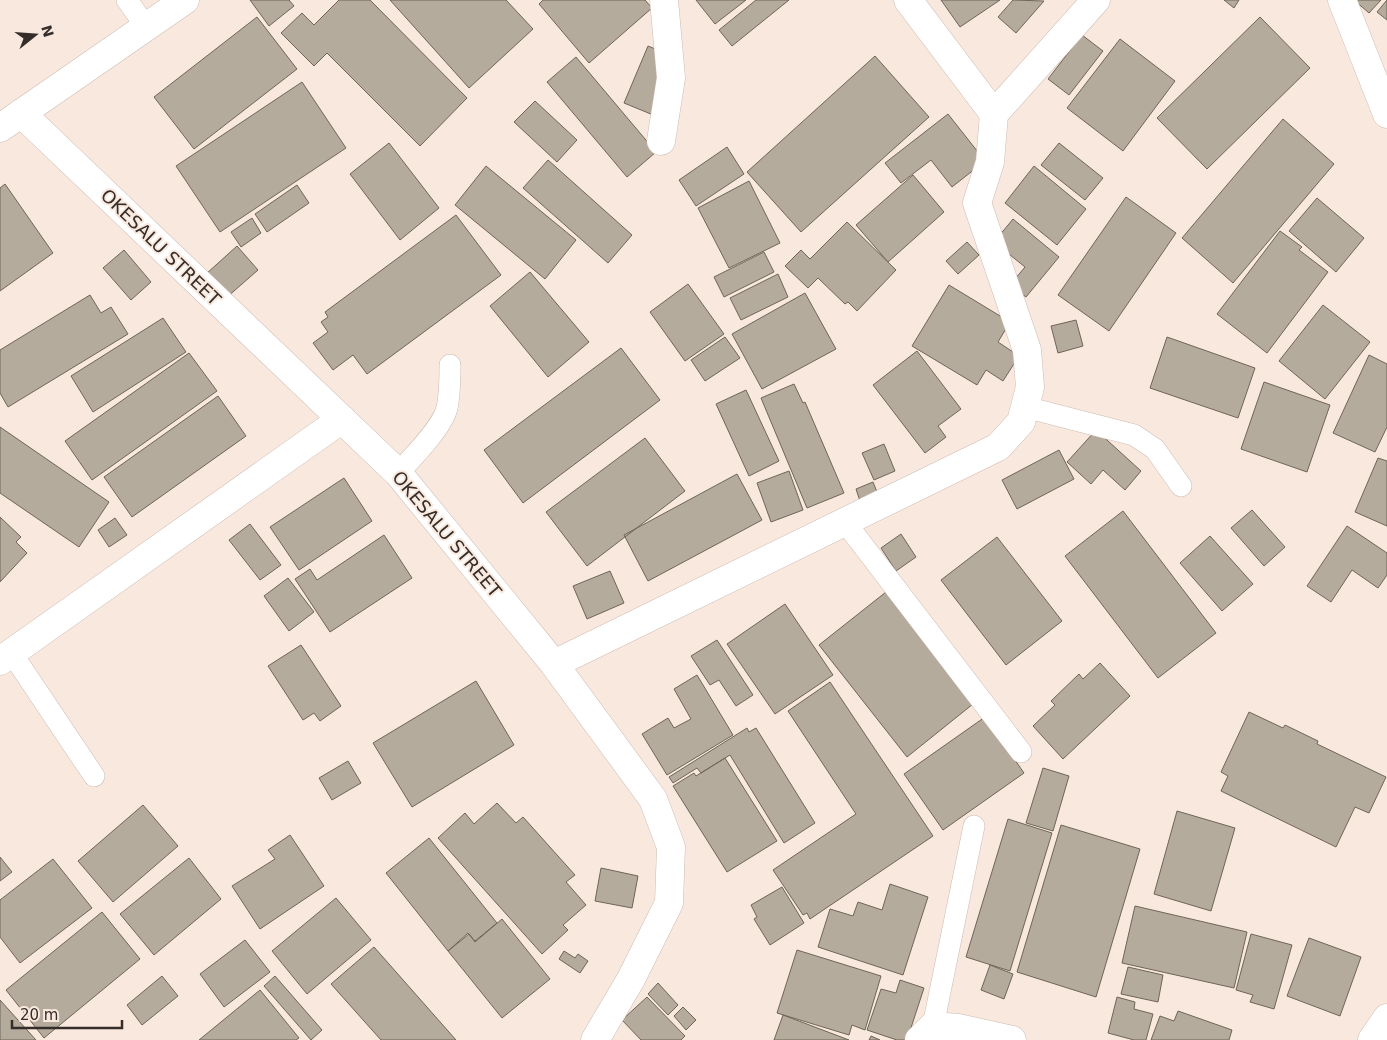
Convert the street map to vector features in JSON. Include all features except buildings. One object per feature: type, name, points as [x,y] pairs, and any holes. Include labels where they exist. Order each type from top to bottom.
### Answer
[{"type":"street","points":[[10,120],[185,0]]},
{"type":"street","points":[[661,141],[671,78],[664,0]]},
{"type":"street","points":[[908,0],[994,114]]},
{"type":"street","points":[[554,664],[998,447],[1021,422],[1030,387],[1026,350],[977,204],[990,162],[994,114],[1096,0]]},
{"type":"street","points":[[1342,0],[1387,114]]},
{"type":"street","name":"OKESALU STREET","points":[[10,120],[342,419],[398,473],[554,664],[653,799],[671,847],[670,903],[631,979],[595,1040]]},
{"type":"street","points":[[5,656],[342,419]]},
{"type":"street","points":[[1372,1040],[1387,1018]]},
{"type":"street","points":[[926,1033],[958,1028],[1012,1040]]},
{"type":"lane","points":[[127,0],[146,27]]},
{"type":"lane","points":[[398,473],[417,453],[443,419],[447,407],[450,365]]},
{"type":"lane","points":[[1025,407],[1134,435],[1155,450],[1181,486]]},
{"type":"lane","points":[[845,522],[1021,752]]},
{"type":"lane","points":[[5,656],[94,776]]},
{"type":"lane","points":[[926,1033],[974,826]]}]
